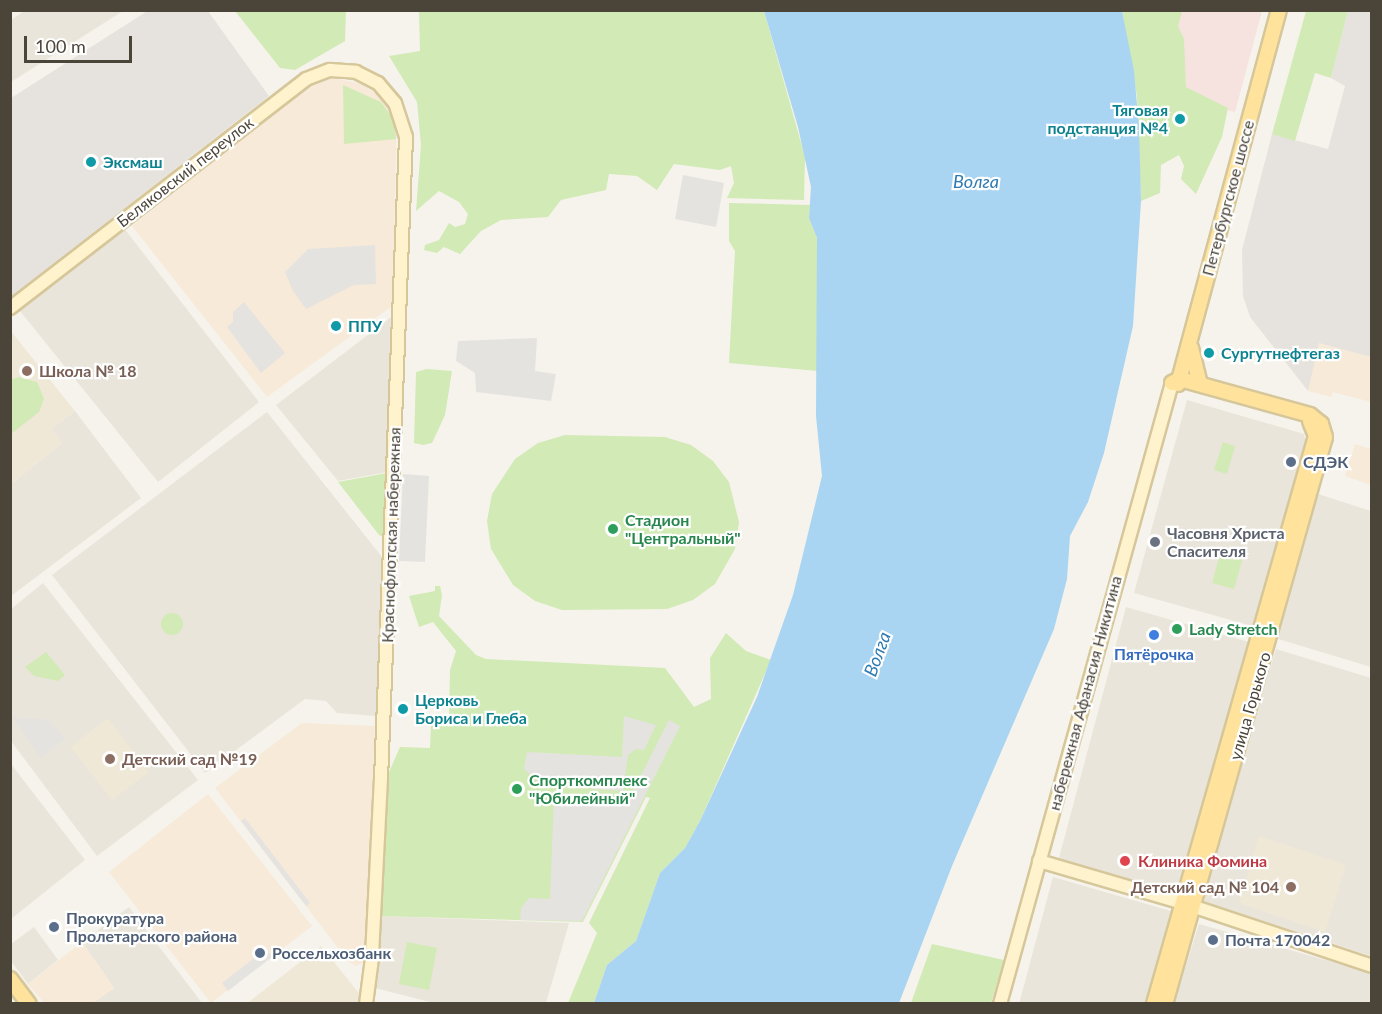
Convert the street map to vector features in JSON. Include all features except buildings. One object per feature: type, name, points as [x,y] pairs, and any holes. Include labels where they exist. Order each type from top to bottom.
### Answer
[{"type":"main road","name":"Петербургское шоссе","points":[[1176,382],[1272,10]]},
{"type":"main road","name":"Петербургское шоссе","points":[[1176,382],[1190,340],[1279,10]]},
{"type":"main road","points":[[1190,340],[1200,384]]},
{"type":"main road","name":"улица Горького","points":[[1154,1004],[1188,905],[1325,440],[1323,426],[1311,416],[1200,384],[1176,382]]},
{"type":"main road","name":"улица Горького","points":[[1165,1004],[1188,905],[1316,436],[1314,425],[1308,421],[1176,382]]},
{"type":"main road","points":[[10,979],[29,1004]]},
{"type":"main road","points":[[10,989],[22,1004]]},
{"type":"street","name":"Беляковский переулок","points":[[10,308],[302,81],[335,70],[372,78]]},
{"type":"street","name":"Краснофлотская набережная","points":[[366,1004],[372,963],[381,778],[406,137],[393,99],[372,78]]},
{"type":"street","name":"набережная Афанасия Никитина","points":[[1000,1004],[1176,382]]},
{"type":"street","name":"набережная Афанасия Никитина","points":[[1007,1004],[1042,862]]},
{"type":"street","points":[[1042,862],[1188,905],[1371,966]]},
{"type":"shaded area","points":[[149,10],[208,11],[269,96],[11,296],[11,98]]},
{"type":"shaded area","points":[[24,11],[123,11],[11,82],[11,20]]},
{"type":"shaded area","points":[[1172,11],[1262,11],[1235,112],[1175,98]]},
{"type":"shaded area","points":[[1348,11],[1371,11],[1371,357],[1319,343],[1308,391],[1250,317],[1243,296],[1242,250],[1272,134],[1328,149],[1345,86],[1331,78]]},
{"type":"shaded area","points":[[332,78],[358,83],[380,95],[397,120],[392,306],[267,397],[132,226],[314,82]]},
{"type":"shaded area","points":[[683,175],[724,183],[716,227],[675,219]]},
{"type":"shaded area","points":[[123,227],[259,402],[158,482],[20,311]]},
{"type":"shaded area","points":[[375,245],[376,284],[354,285],[306,309],[293,291],[285,272],[308,249]]},
{"type":"shaded area","points":[[244,302],[285,353],[261,373],[227,327],[233,322],[233,312]]},
{"type":"shaded area","points":[[394,315],[387,472],[338,481],[276,405]]},
{"type":"shaded area","name":"Школа № 18","points":[[10,330],[75,411],[51,429],[62,443],[11,484]]},
{"type":"shaded area","points":[[537,338],[535,371],[556,374],[551,401],[476,392],[475,373],[456,361],[458,341]]},
{"type":"shaded area","points":[[1319,343],[1371,357],[1371,402],[1333,392],[1331,397],[1308,391]]},
{"type":"shaded area","points":[[1187,400],[1304,434],[1306,444],[1256,627],[1134,593]]},
{"type":"shaded area","points":[[75,411],[141,498],[11,596],[11,484],[62,443],[51,429]]},
{"type":"shaded area","points":[[267,412],[382,557],[376,716],[337,713],[326,701],[305,699],[205,773],[52,575]]},
{"type":"shaded area","points":[[1355,444],[1371,449],[1371,485],[1345,476]]},
{"type":"shaded area","points":[[403,474],[429,476],[425,562],[399,561]]},
{"type":"shaded area","points":[[1318,494],[1371,511],[1371,667],[1275,638]]},
{"type":"shaded area","points":[[43,583],[198,780],[97,856],[11,741],[11,609]]},
{"type":"shaded area","points":[[1126,607],[1252,643],[1188,884],[1177,897],[1059,858]]},
{"type":"shaded area","points":[[1276,649],[1371,678],[1371,956],[1199,900]]},
{"type":"shaded area","points":[[624,716],[656,725],[644,750],[636,749],[628,755],[623,791],[593,789],[593,781],[533,777],[524,769],[527,752],[622,757]]},
{"type":"shaded area","points":[[12,717],[50,720],[65,739],[41,758]]},
{"type":"shaded area","name":"Детский сад №19","points":[[108,718],[149,772],[112,800],[71,747]]},
{"type":"shaded area","points":[[669,720],[680,726],[582,921],[520,920],[521,908],[529,898],[550,899],[554,795],[629,799]]},
{"type":"shaded area","points":[[302,723],[375,726],[365,962],[356,966],[349,962],[215,788]]},
{"type":"shaded area","points":[[11,764],[85,860],[11,919]]},
{"type":"shaded area","points":[[208,794],[312,926],[211,1003],[109,872]]},
{"type":"shaded area","points":[[245,818],[310,903],[306,906],[241,821]]},
{"type":"shaded area","name":"Детский сад № 104","points":[[1259,836],[1346,865],[1325,932],[1239,903]]},
{"type":"shaded area","points":[[1053,877],[1174,912],[1147,1003],[1019,1004]]},
{"type":"shaded area","points":[[129,907],[202,1003],[93,1003],[114,988],[82,942]]},
{"type":"shaded area","points":[[379,916],[569,923],[546,1003],[434,1003],[375,988]]},
{"type":"shaded area","points":[[1199,924],[1371,973],[1371,1003],[1174,1003]]},
{"type":"shaded area","points":[[34,927],[58,960],[28,984],[11,961],[11,944]]},
{"type":"shaded area","points":[[82,942],[114,988],[93,1003],[44,1003],[28,984]]},
{"type":"shaded area","points":[[321,946],[362,997],[360,1003],[246,1004]]},
{"type":"shaded area","points":[[266,949],[272,957],[228,991],[222,983]]},
{"type":"green space","points":[[235,11],[346,11],[345,41],[295,70],[280,68]]},
{"type":"green space","points":[[419,11],[764,11],[805,157],[804,200],[727,198],[734,183],[731,166],[720,170],[674,164],[657,190],[637,176],[609,174],[606,190],[561,200],[548,217],[501,220],[481,231],[460,254],[444,247],[437,253],[424,250],[425,245],[439,240],[449,223],[455,227],[465,224],[468,214],[459,202],[439,191],[416,211],[421,145],[417,102],[389,56],[420,51]]},
{"type":"green space","points":[[1122,11],[1182,11],[1178,26],[1184,39],[1186,87],[1228,108],[1222,137],[1196,194],[1181,179],[1184,166],[1179,155],[1161,165],[1160,193],[1141,201],[1137,96]]},
{"type":"green space","points":[[1306,11],[1348,11],[1331,78],[1315,73],[1295,141],[1272,134]]},
{"type":"green space","points":[[343,85],[381,102],[394,120],[396,139],[344,144]]},
{"type":"green space","points":[[729,203],[810,205],[809,218],[817,238],[818,371],[729,363],[735,251],[729,241]]},
{"type":"green space","points":[[427,369],[452,371],[445,415],[432,443],[423,445],[414,443],[416,372]]},
{"type":"green space","points":[[19,377],[37,382],[44,399],[39,412],[11,434],[11,380]]},
{"type":"green space","name":"Стадион \"Центральный\"","points":[[565,435],[665,437],[691,445],[713,461],[729,482],[739,522],[735,549],[715,584],[693,600],[667,609],[562,610],[535,601],[513,585],[491,549],[487,521],[492,494],[515,459],[538,443]]},
{"type":"green space","points":[[1223,442],[1235,446],[1227,474],[1214,470]]},
{"type":"green space","points":[[387,473],[386,538],[379,535],[338,482]]},
{"type":"green space","points":[[1221,550],[1243,557],[1234,589],[1212,583]]},
{"type":"green space","name":"Спорткомплекс \"Юбилейный\"","points":[[435,586],[440,586],[442,595],[439,616],[476,655],[486,659],[665,668],[694,707],[711,699],[710,658],[726,633],[746,651],[771,660],[700,821],[685,848],[660,873],[636,941],[607,965],[594,1003],[568,1003],[597,933],[589,923],[650,798],[646,797],[583,922],[379,916],[385,781],[400,747],[430,748],[431,723],[449,720],[450,670],[456,651],[433,622],[419,627],[409,596],[435,591]]},
{"type":"green space","points":[[172,613],[180,616],[183,624],[180,632],[172,635],[164,632],[161,624],[164,616]]},
{"type":"green space","points":[[46,652],[65,675],[58,681],[34,676],[25,667]]},
{"type":"green space","points":[[407,942],[437,948],[429,990],[399,984]]},
{"type":"green space","points":[[932,944],[1004,960],[991,1003],[911,1003]]},
{"type":"water","name":"Волга","points":[[764,11],[1122,11],[1134,71],[1139,127],[1141,201],[1133,326],[1104,453],[1088,502],[1070,536],[1067,579],[1054,629],[952,866],[899,1003],[594,1003],[607,965],[636,941],[660,873],[685,848],[700,821],[757,697],[793,595],[822,476],[816,416],[817,238],[809,218],[811,187],[798,127]]},
{"type":"place","name":"Тяговая подстанция №4","points":[[1180,119]]},
{"type":"place","name":"Эксмаш","points":[[91,162]]},
{"type":"place","name":"ППУ","points":[[336,326]]},
{"type":"place","name":"Сургутнефтегаз","points":[[1209,353]]},
{"type":"place","name":"Школа № 18","points":[[27,371]]},
{"type":"place","name":"СДЭК","points":[[1291,462]]},
{"type":"place","name":"Стадион \"Центральный\"","points":[[613,529]]},
{"type":"place","name":"Часовня Христа Спасителя","points":[[1155,542]]},
{"type":"place","name":"Lady Stretch","points":[[1177,629]]},
{"type":"place","name":"Пятёрочка","points":[[1154,635]]},
{"type":"place","name":"Церковь Бориса и Глеба","points":[[403,709]]},
{"type":"place","name":"Детский сад №19","points":[[110,759]]},
{"type":"place","name":"Спорткомплекс \"Юбилейный\"","points":[[517,789]]},
{"type":"place","name":"Клиника Фомина","points":[[1125,861]]},
{"type":"place","name":"Детский сад № 104","points":[[1291,887]]},
{"type":"place","name":"Прокуратура Пролетарского района","points":[[54,927]]},
{"type":"place","name":"Почта 170042","points":[[1213,940]]},
{"type":"place","name":"Россельхозбанк","points":[[260,953]]}]
